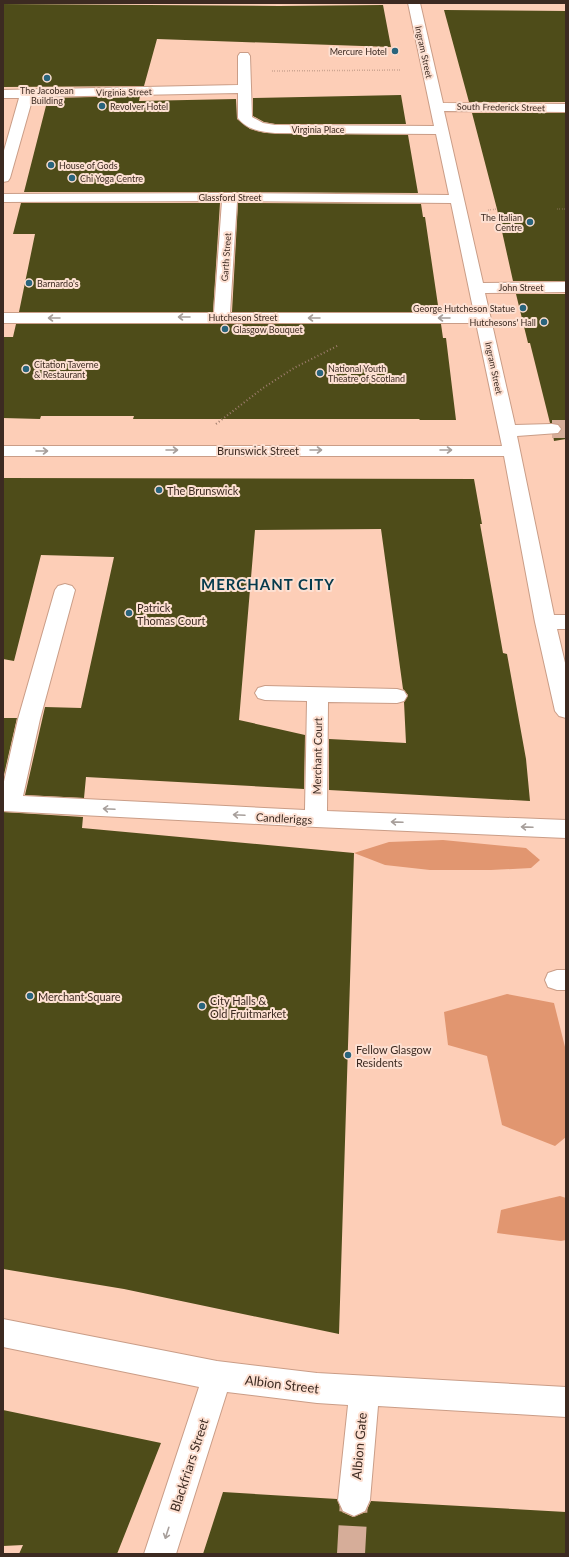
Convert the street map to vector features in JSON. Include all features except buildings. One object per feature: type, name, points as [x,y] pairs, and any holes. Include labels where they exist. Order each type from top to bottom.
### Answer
[{"type":"street","name":"Ingram Street","points":[[414,3],[508,431],[545,622],[566,711]]},
{"type":"street","name":"Virginia Place","points":[[244,56],[245,118],[249,123],[263,128],[441,130]]},
{"type":"street","name":"Virginia Street","points":[[3,94],[245,89]]},
{"type":"street","points":[[3,178],[27,94]]},
{"type":"street","name":"South Frederick Street","points":[[436,107],[566,108]]},
{"type":"street","name":"Glassford Street","points":[[3,198],[230,197],[457,199]]},
{"type":"street","name":"Garth Street","points":[[222,317],[230,197]]},
{"type":"street","name":"John Street","points":[[477,288],[566,287]]},
{"type":"street","name":"Hutcheson Street","points":[[3,318],[483,318]]},
{"type":"street","points":[[508,431],[552,429]]},
{"type":"street","name":"Brunswick Street","points":[[3,451],[512,451]]},
{"type":"street","points":[[6,803],[65,590]]},
{"type":"street","points":[[545,622],[566,622]]},
{"type":"street","points":[[265,693],[397,696]]},
{"type":"street","name":"Merchant Court","points":[[316,819],[318,694]]},
{"type":"street","name":"Candleriggs","points":[[6,803],[316,819],[566,829]]},
{"type":"street","name":"Albion Street","points":[[3,1333],[217,1376],[364,1392],[566,1402]]},
{"type":"street","name":"Blackfriars Street","points":[[160,1554],[217,1376]]},
{"type":"street","name":"Albion Gate","points":[[354,1500],[364,1392]]},
{"type":"path","points":[[245,72],[428,70]]},
{"type":"path","points":[[557,209],[566,209]]},
{"type":"path","points":[[180,450],[201,436],[262,388],[294,368],[342,344]]},
{"type":"shaded area","points":[[443,840],[526,848],[540,860],[531,868],[491,870],[430,870],[385,865],[354,853],[389,842]]},
{"type":"shaded area","points":[[507,994],[554,1003],[566,1051],[566,1137],[555,1146],[502,1125],[487,1056],[448,1045],[444,1012]]},
{"type":"shaded area","points":[[560,1196],[566,1198],[566,1240],[561,1241],[497,1233],[501,1210]]},
{"type":"tunnel","points":[[552,429],[566,429]]},
{"type":"tunnel","points":[[351,1554],[354,1500]]},
{"type":"place","name":"Mercure Hotel","points":[[395,51]]},
{"type":"place","name":"The Jacobean Building","points":[[47,78]]},
{"type":"place","name":"Revolver Hotel","points":[[102,106]]},
{"type":"place","name":"House of Gods","points":[[51,165]]},
{"type":"place","name":"Chi Yoga Centre","points":[[72,178]]},
{"type":"place","name":"The Italian Centre","points":[[530,222]]},
{"type":"place","name":"Barnardo's","points":[[29,283]]},
{"type":"place","name":"George Hutcheson Statue","points":[[523,308]]},
{"type":"place","name":"Hutchesons' Hall","points":[[544,322]]},
{"type":"place","name":"Glasgow Bouquet","points":[[225,329]]},
{"type":"place","name":"Citation Taverne & Restaurant","points":[[26,369]]},
{"type":"place","name":"National Youth Theatre of Scotland","points":[[320,373]]},
{"type":"place","name":"The Brunswick","points":[[159,490]]},
{"type":"place","name":"Patrick Thomas Court","points":[[129,613]]},
{"type":"place","name":"Merchant Square","points":[[30,996]]},
{"type":"place","name":"City Halls & Old Fruitmarket","points":[[202,1006]]},
{"type":"place","name":"Fellow Glasgow Residents","points":[[348,1055]]},
{"type":"district","name":"MERCHANT CITY","points":[[268,584]]}]
